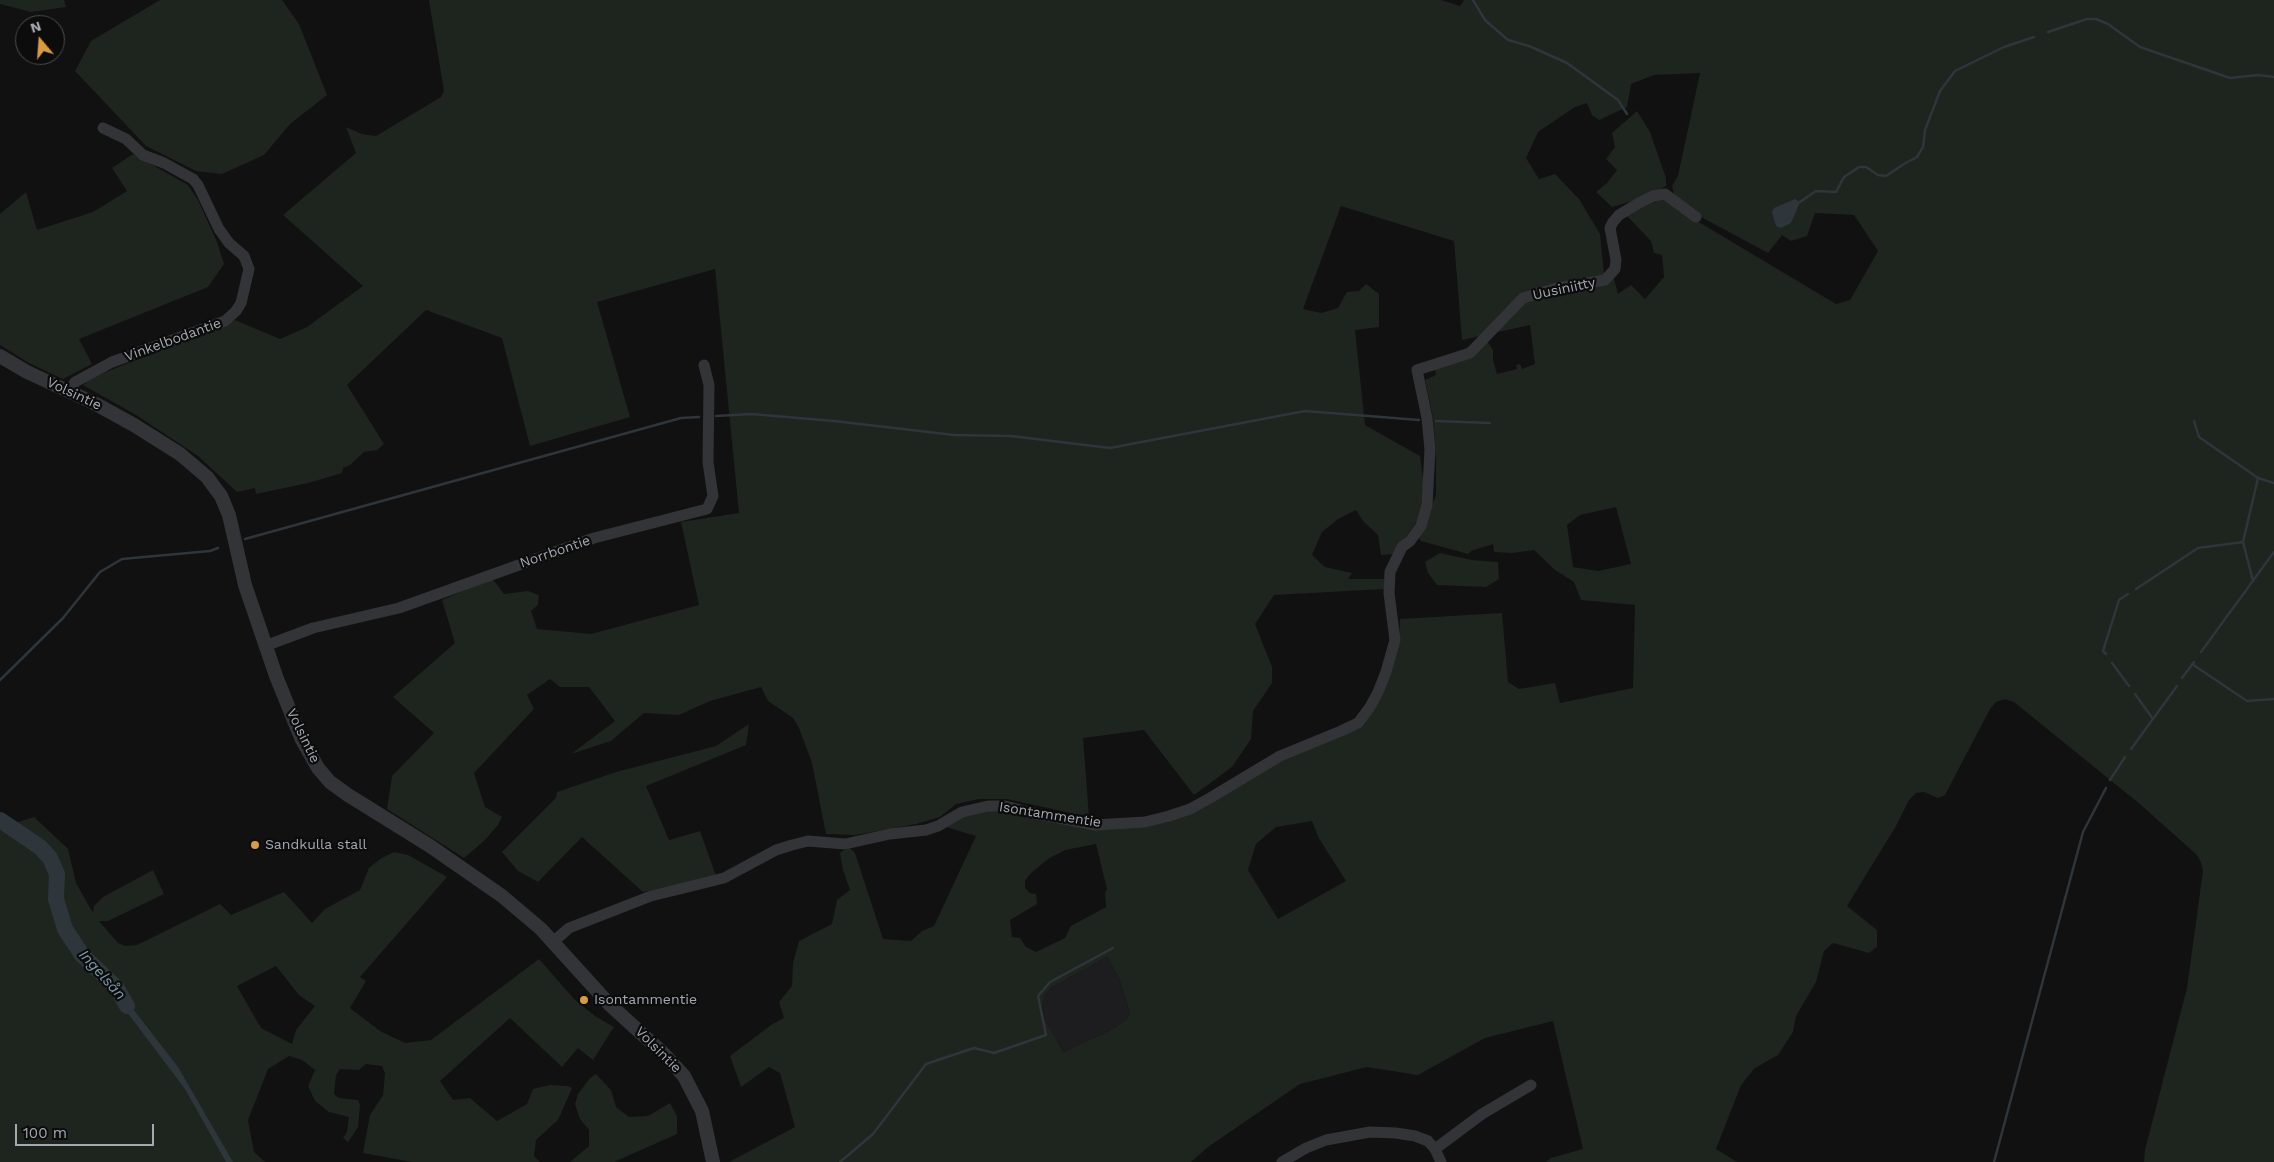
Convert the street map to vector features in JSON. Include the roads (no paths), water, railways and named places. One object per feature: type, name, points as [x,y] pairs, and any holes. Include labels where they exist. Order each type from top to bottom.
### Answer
[{"type":"street","name":"Vinkelbodantie","points":[[70,391],[75,382],[112,362],[225,321],[241,303],[249,269],[244,256],[223,236],[198,185],[193,179],[143,154],[126,139],[103,128]]},
{"type":"street","name":"Uusiniitty","points":[[1417,370],[1470,353],[1523,298],[1557,288],[1605,280],[1615,269],[1616,260],[1610,228],[1619,215],[1639,203],[1653,196],[1664,194],[1696,217]]},
{"type":"street","name":"Volsintie","points":[[0,356],[26,372],[70,391],[142,430],[180,454],[207,477],[221,496],[229,515],[245,585],[265,646],[308,754],[330,782],[502,896],[528,917],[553,942],[609,1004],[664,1054],[684,1076],[702,1111],[714,1162]]},
{"type":"street","name":"Norrbontie","points":[[265,646],[313,628],[399,608],[592,538],[707,509],[713,496],[708,462],[709,385],[704,364]]},
{"type":"street","name":"Isontammentie","points":[[553,942],[568,928],[652,896],[724,878],[776,850],[792,845],[808,842],[845,844],[890,834],[926,830],[938,826],[962,812],[988,806],[1005,806],[1096,825],[1137,823],[1169,816],[1190,809],[1280,756],[1341,732],[1358,723],[1370,707],[1381,686],[1395,640],[1389,593],[1390,572],[1402,547],[1410,541],[1421,526],[1427,505],[1430,450],[1427,418],[1417,370]]},
{"type":"street","points":[[1436,1149],[1482,1114],[1531,1085]]},
{"type":"street","points":[[1282,1162],[1306,1148],[1326,1140],[1370,1132],[1415,1136],[1428,1141],[1436,1149],[1442,1162]]},
{"type":"waterway","points":[[1473,0],[1485,20],[1508,40],[1529,46],[1567,63],[1618,100],[1627,114]]},
{"type":"waterway","points":[[2048,32],[2087,19],[2096,19],[2108,24],[2140,47],[2230,78],[2258,75],[2274,77]]},
{"type":"waterway","points":[[1800,202],[1816,191],[1836,192],[1844,177],[1859,167],[1866,167],[1878,175],[1886,176],[1917,157],[1923,147],[1925,130],[1940,91],[1955,71],[2004,47],[2034,37]]},
{"type":"waterway","points":[[716,416],[751,414],[834,421],[954,435],[1011,436],[1110,448],[1305,411],[1419,420]]},
{"type":"waterway","points":[[245,539],[681,418],[699,417]]},
{"type":"waterway","points":[[1436,421],[1490,423]]},
{"type":"waterway","points":[[2194,421],[2199,437],[2258,478],[2274,483]]},
{"type":"waterway","points":[[2253,581],[2243,542],[2258,478]]},
{"type":"waterway","points":[[2136,589],[2198,548],[2243,542]]},
{"type":"waterway","points":[[0,680],[63,618],[100,572],[122,559],[210,551],[218,548]]},
{"type":"waterway","points":[[2201,652],[2274,552]]},
{"type":"waterway","points":[[2106,654],[2103,651],[2119,600],[2128,594]]},
{"type":"waterway","points":[[2182,678],[2194,662]]},
{"type":"waterway","points":[[2112,663],[2129,686]]},
{"type":"waterway","points":[[2192,664],[2247,701],[2274,699]]},
{"type":"waterway","points":[[2131,749],[2177,686]]},
{"type":"waterway","points":[[2135,694],[2153,719]]},
{"type":"waterway","points":[[2110,780],[2125,757]]},
{"type":"waterway","points":[[1994,1162],[2083,832],[2106,788]]},
{"type":"waterway","name":"Ingelsån","points":[[0,820],[40,847],[50,858],[57,874],[56,899],[65,929],[82,955],[116,987],[127,1006]]},
{"type":"waterway","points":[[840,1162],[873,1134],[926,1064],[974,1048],[994,1053],[1046,1035],[1038,996],[1050,982],[1113,948]]},
{"type":"place","name":"Sandkulla stall","points":[[255,845]]},
{"type":"place","name":"Isontammentie","points":[[584,1000]]}]
